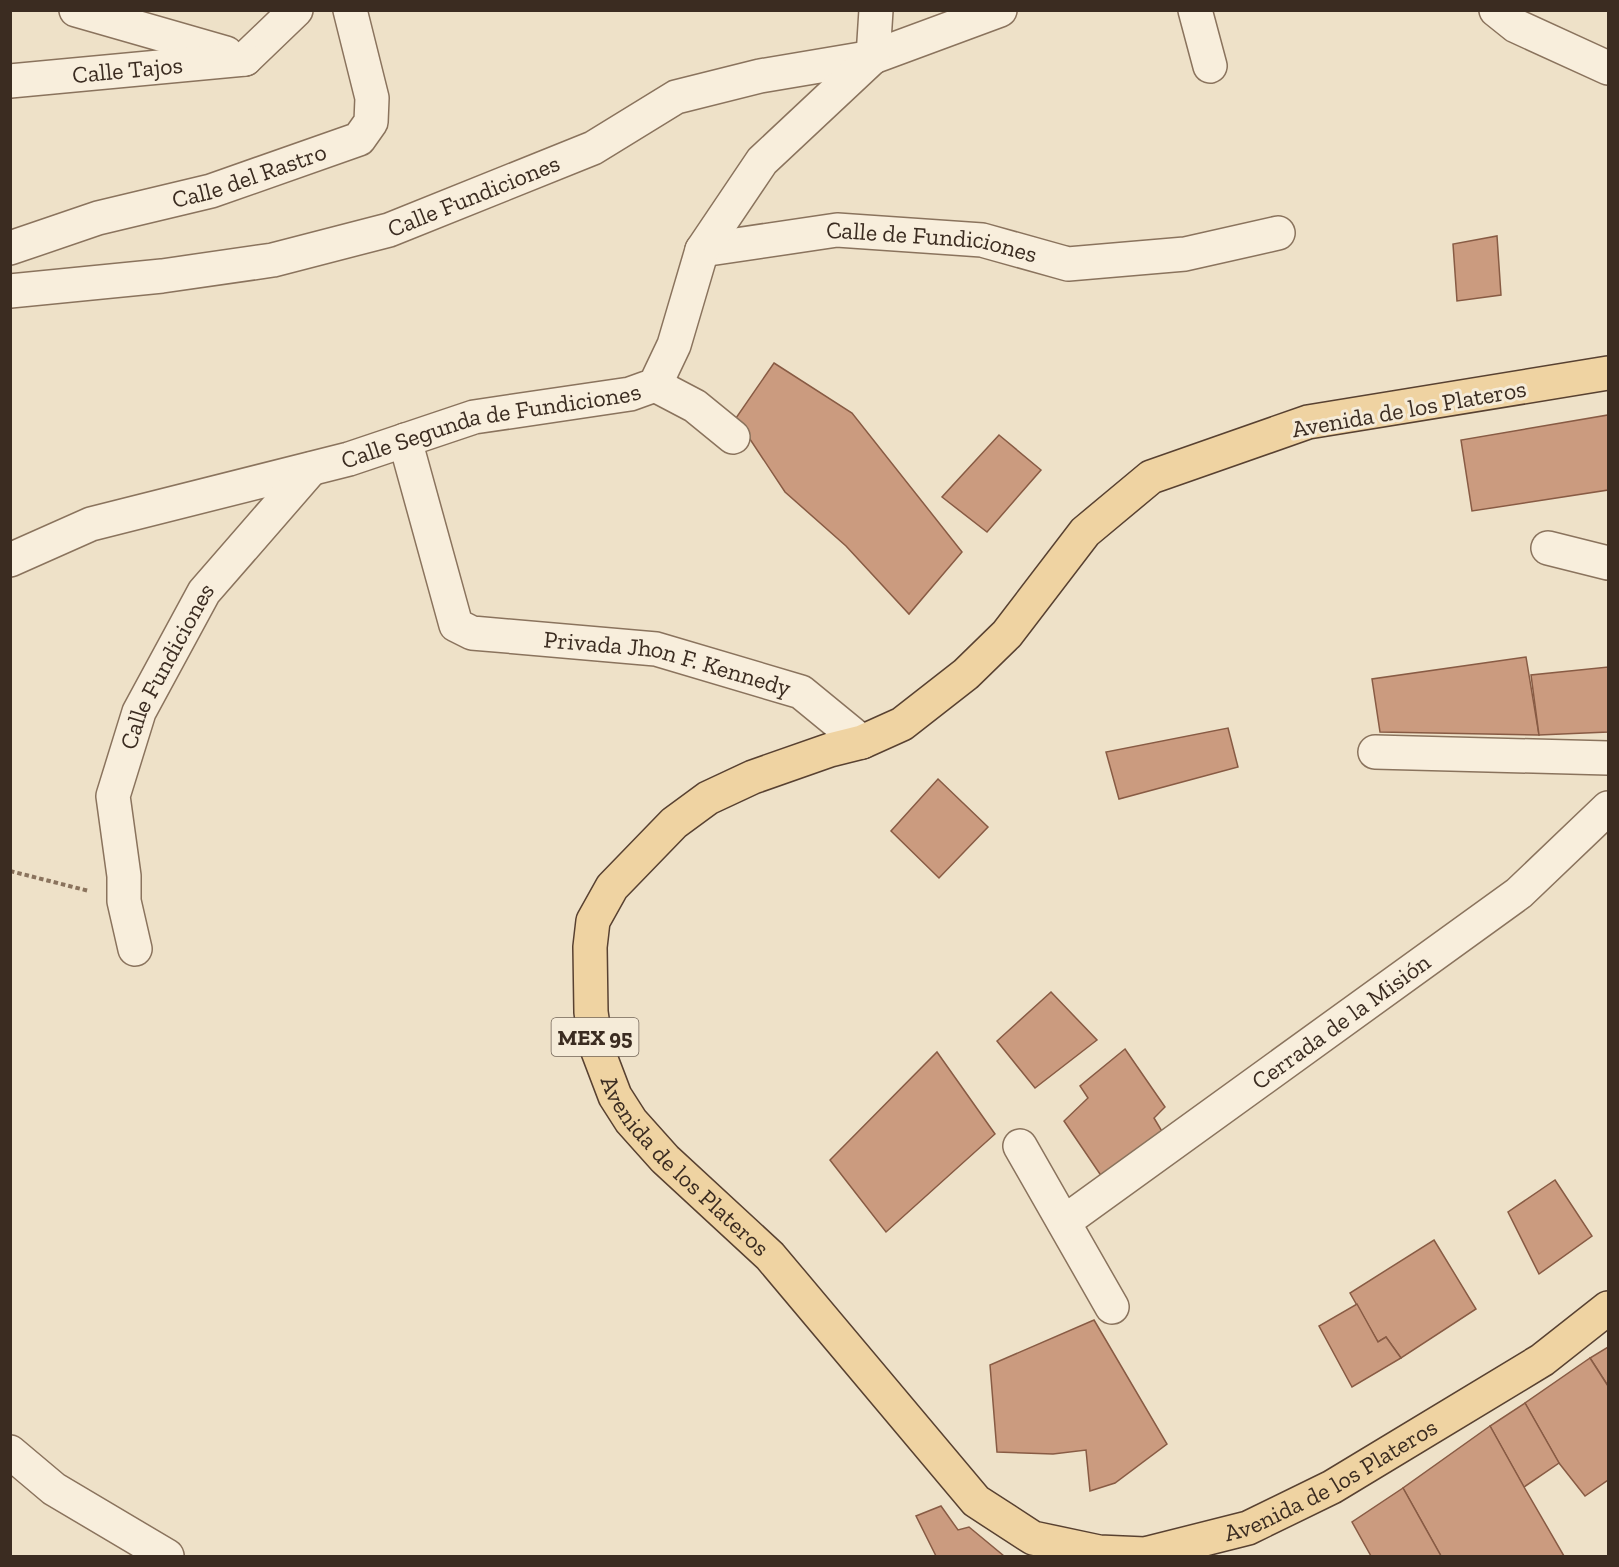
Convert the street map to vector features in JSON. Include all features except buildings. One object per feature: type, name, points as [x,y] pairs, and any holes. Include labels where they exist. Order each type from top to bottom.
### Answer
[{"type":"main road","name":"Avenida de los Plateros","points":[[1608,373],[1308,422],[1151,477],[1085,532],[1007,634],[966,674],[902,724],[862,742],[784,765],[708,798],[674,823],[612,887],[593,921],[590,947],[591,1012],[596,1046],[615,1096],[631,1121],[665,1159],[770,1256],[976,1501],[1033,1538],[1064,1546],[1119,1555],[1145,1554],[1248,1528],[1332,1487],[1542,1360],[1608,1308]]},
{"type":"street","points":[[76,10],[245,59],[296,10]]},
{"type":"street","name":"Calle del Rastro","points":[[10,248],[98,218],[211,191],[359,139],[371,122],[372,98],[350,10]]},
{"type":"street","points":[[876,10],[873,57],[1000,10]]},
{"type":"street","points":[[1195,10],[1210,66]]},
{"type":"street","points":[[1496,10],[1516,26],[1608,68]]},
{"type":"street","name":"Calle Segunda de Fundiciones","points":[[10,560],[91,524],[311,469],[474,417],[630,394],[655,385],[674,345],[702,250],[762,161],[873,57]]},
{"type":"street","name":"Calle Fundiciones","points":[[10,291],[162,276],[273,260],[379,232],[593,148],[676,97],[760,76],[873,57]]},
{"type":"street","name":"Calle Tajos","points":[[10,81],[245,59]]},
{"type":"street","name":"Calle de Fundiciones","points":[[702,250],[837,230],[982,240],[1068,264],[1185,254],[1278,233]]},
{"type":"street","points":[[655,385],[695,406],[733,437]]},
{"type":"street","name":"Privada Jhon F. Kennedy","points":[[405,440],[456,625],[472,633],[667,653],[801,692],[862,742]]},
{"type":"street","name":"Calle Fundiciones","points":[[135,949],[124,901],[124,876],[114,796],[139,712],[204,592],[311,469]]},
{"type":"street","points":[[1548,548],[1608,563]]},
{"type":"street","points":[[1375,752],[1608,758]]},
{"type":"street","name":"Cerrada de la Misión","points":[[1064,1222],[1519,893],[1608,808]]},
{"type":"street","points":[[1020,1146],[1112,1307]]},
{"type":"street","points":[[10,1452],[54,1489],[167,1557]]},
{"type":"path","points":[[10,871],[124,901]]}]
